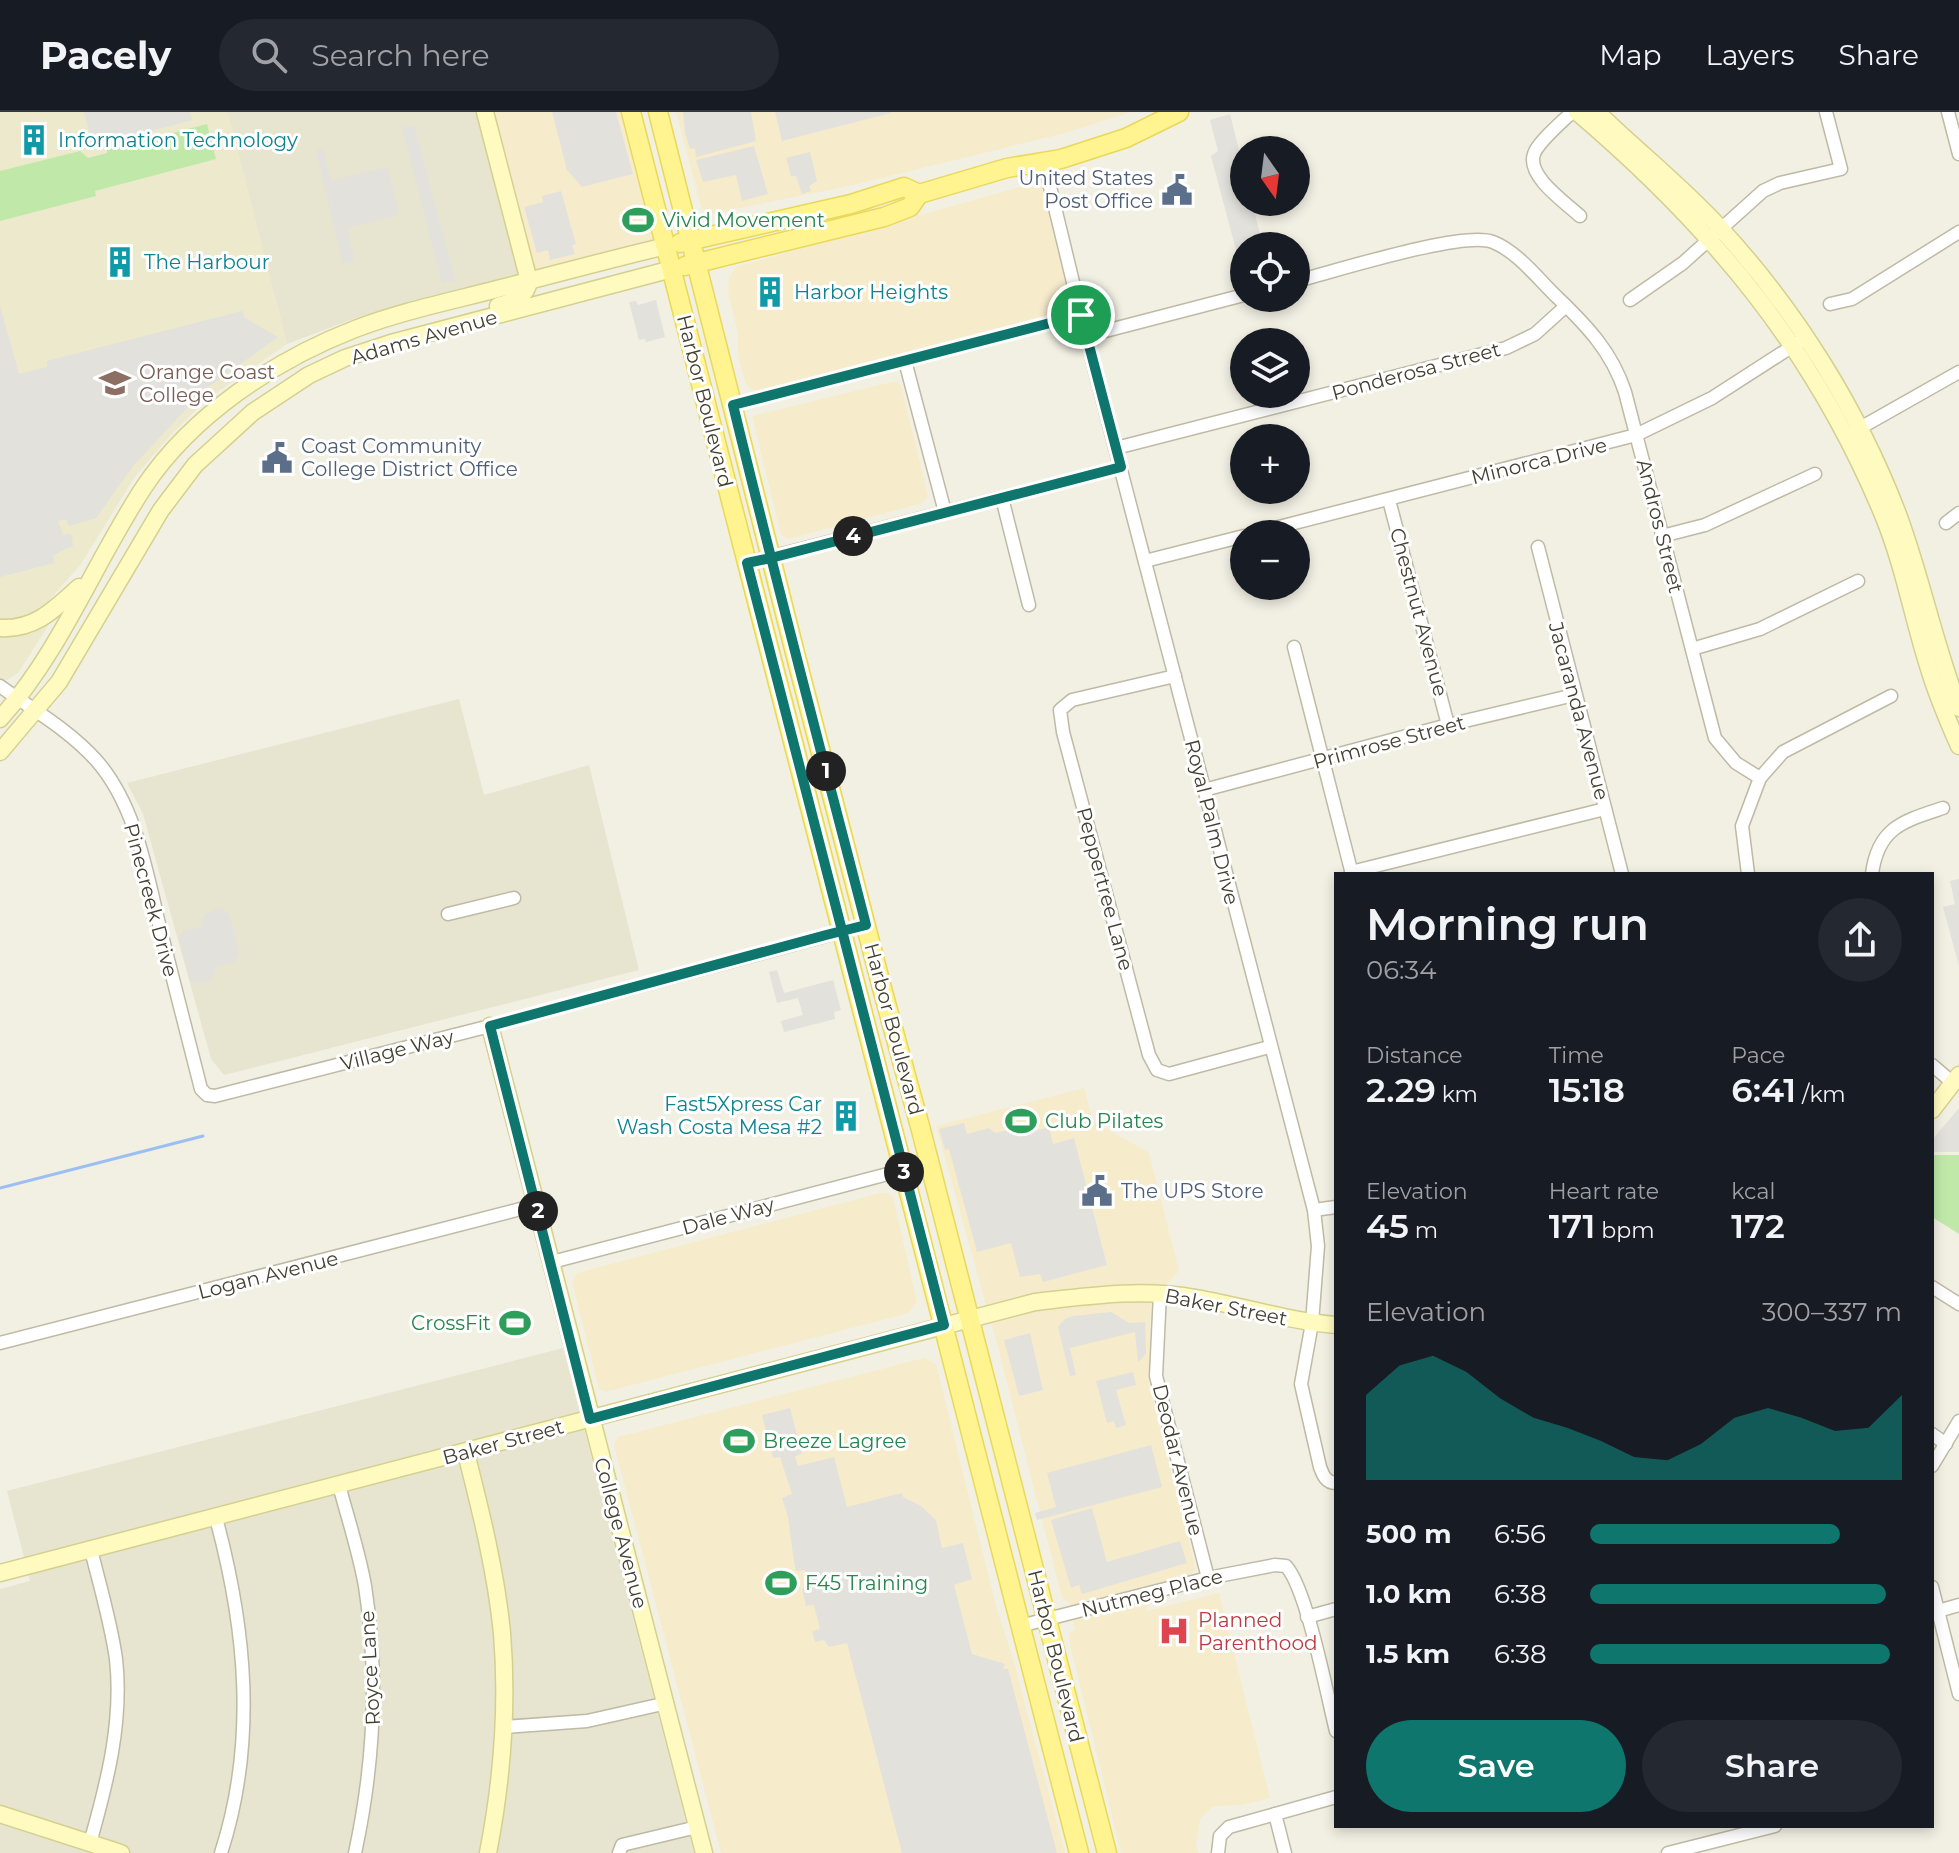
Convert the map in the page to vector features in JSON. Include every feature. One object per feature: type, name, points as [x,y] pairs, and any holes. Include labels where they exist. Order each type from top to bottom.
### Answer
[{"type":"main road","name":"Harbor Boulevard","points":[[631,112],[1079,1853]]},
{"type":"main road","name":"Harbor Boulevard","points":[[658,112],[1107,1853]]},
{"type":"main road","name":"Adams Avenue","points":[[672,269],[884,217],[910,207],[919,194],[985,174],[1070,157],[1126,138],[1179,112]]},
{"type":"main road","name":"Adams Avenue","points":[[666,246],[851,204],[904,187],[919,194]]},
{"type":"street","points":[[441,303],[448,329],[467,314],[508,303],[528,289],[529,281],[485,112]]},
{"type":"street","points":[[1580,216],[1538,177],[1533,162],[1536,150],[1575,112],[1716,234]]},
{"type":"street","points":[[1597,112],[1716,234],[1800,341],[1817,380],[1854,432],[1898,516],[1959,708]]},
{"type":"street","points":[[1630,300],[1683,263],[1757,195],[1774,185],[1841,169],[1826,112]]},
{"type":"street","points":[[1948,112],[1959,154]]},
{"type":"street","name":"Royal Palm Drive","points":[[1044,162],[1269,1047],[1314,1210],[1318,1246],[1312,1323],[1301,1384],[1320,1467],[1324,1477],[1334,1483]]},
{"type":"street","points":[[1830,304],[1852,299],[1959,232]]},
{"type":"street","name":"Andros Street","points":[[1310,277],[1456,240],[1479,239],[1501,246],[1595,336],[1614,363],[1636,435],[1715,738],[1736,763],[1760,778]]},
{"type":"street","name":"Adams Avenue","points":[[0,719],[39,670],[145,485],[175,448],[212,413],[268,373],[356,329],[441,303],[666,246]]},
{"type":"street","name":"Adams Avenue","points":[[0,752],[59,682],[161,510],[195,465],[253,412],[309,375],[345,358],[672,269]]},
{"type":"street","points":[[1086,336],[1230,299]]},
{"type":"street","name":"Ponderosa Street","points":[[1116,448],[1506,348],[1535,334],[1566,306]]},
{"type":"street","points":[[733,405],[1081,315]]},
{"type":"street","name":"Minorca Drive","points":[[1308,520],[1636,435],[1712,398],[1800,341]]},
{"type":"street","points":[[298,357],[309,375]]},
{"type":"street","points":[[905,361],[945,512]]},
{"type":"street","points":[[1854,432],[1959,372]]},
{"type":"street","points":[[1854,432],[1904,576],[1940,705],[1959,746]]},
{"type":"street","points":[[747,563],[1121,467]]},
{"type":"street","points":[[1662,536],[1705,525],[1815,474]]},
{"type":"street","points":[[1002,498],[1029,605]]},
{"type":"street","name":"Chestnut Avenue","points":[[1389,500],[1448,725]]},
{"type":"street","points":[[1946,523],[1959,513]]},
{"type":"street","points":[[1145,561],[1230,540]]},
{"type":"street","name":"Jacaranda Avenue","points":[[1538,547],[1621,872]]},
{"type":"street","points":[[0,628],[32,625],[89,578]]},
{"type":"street","points":[[1692,649],[1760,629],[1858,581]]},
{"type":"street","points":[[1294,647],[1351,872]]},
{"type":"street","name":"Peppertree Lane","points":[[1175,676],[1072,700],[1060,710],[1063,732],[1149,1055],[1157,1070],[1169,1074],[1269,1047]]},
{"type":"street","name":"Pinecreek Drive","points":[[0,686],[65,730],[97,761],[120,797],[132,824],[150,884],[201,1089],[207,1095]]},
{"type":"street","name":"Primrose Street","points":[[1204,790],[1574,695]]},
{"type":"street","points":[[1748,872],[1742,826],[1760,778],[1783,752],[1891,696]]},
{"type":"street","points":[[1872,872],[1879,846],[1896,826],[1907,819],[1943,808]]},
{"type":"street","points":[[1355,872],[1605,809]]},
{"type":"street","points":[[448,914],[514,898]]},
{"type":"street","name":"Village Way","points":[[207,1095],[215,1096],[490,1026],[866,925]]},
{"type":"street","name":"College Avenue","points":[[490,1026],[704,1853]]},
{"type":"street","points":[[1934,1066],[1956,1079],[1934,1107]]},
{"type":"street","name":"Dale Way","points":[[552,1262],[903,1170]]},
{"type":"street","name":"Logan Avenue","points":[[0,1343],[536,1205]]},
{"type":"street","points":[[1314,1210],[1334,1207]]},
{"type":"street","points":[[1934,1288],[1959,1304]]},
{"type":"street","name":"Baker Street","points":[[0,1573],[1035,1302],[1095,1294],[1160,1293],[1334,1325]]},
{"type":"street","name":"Deodar Avenue","points":[[1160,1293],[1156,1376],[1208,1578]]},
{"type":"street","points":[[1934,1463],[1959,1421]]},
{"type":"street","points":[[1934,1435],[1946,1444]]},
{"type":"street","points":[[466,1453],[484,1523],[502,1635],[503,1727],[499,1782],[488,1853]]},
{"type":"street","name":"Royce Lane","points":[[339,1485],[364,1583],[373,1674],[370,1768],[355,1853]]},
{"type":"street","points":[[216,1518],[232,1583],[244,1662],[243,1751],[236,1800],[221,1853]]},
{"type":"street","points":[[90,1843],[108,1781],[117,1704],[116,1660],[91,1550]]},
{"type":"street","name":"Nutmeg Place","points":[[1020,1626],[1208,1578],[1275,1565],[1286,1566],[1294,1575],[1307,1617]]},
{"type":"street","points":[[1934,1595],[1959,1694]]},
{"type":"street","points":[[1938,1611],[1959,1605]]},
{"type":"street","points":[[1334,1610],[1307,1617],[1334,1723]]},
{"type":"street","points":[[503,1727],[587,1721],[667,1703]]},
{"type":"street","points":[[1218,1853],[1220,1836],[1229,1827],[1334,1798]]},
{"type":"street","points":[[0,1814],[121,1853]]},
{"type":"street","points":[[1275,1814],[1285,1853]]},
{"type":"street","points":[[619,1853],[622,1845],[697,1827]]},
{"type":"street","points":[[1668,1853],[1767,1828]]},
{"type":"shaded area","name":"Orange Coast College","points":[[0,112],[228,112],[287,344],[206,400],[134,478],[81,564],[44,606],[48,626],[18,673],[0,684]]},
{"type":"shaded area","points":[[84,112],[190,112],[192,120],[93,147]]},
{"type":"shaded area","points":[[227,112],[476,112],[519,275],[361,316],[287,344]]},
{"type":"shaded area","points":[[493,112],[623,112],[657,243],[535,274]]},
{"type":"shaded area","points":[[552,112],[616,112],[633,174],[582,187],[567,170]]},
{"type":"shaded area","points":[[676,112],[1131,112],[1065,133],[858,184],[711,214],[701,207]]},
{"type":"shaded area","points":[[683,112],[751,112],[756,141],[696,157],[695,148],[690,149],[685,133]]},
{"type":"shaded area","points":[[775,112],[890,112],[891,113],[782,141]]},
{"type":"shaded area","points":[[1230,114],[1236,136],[1230,136],[1230,216],[1256,216],[1260,232],[1231,232],[1211,156],[1218,151],[1210,120]]},
{"type":"shaded area","points":[[414,125],[455,280],[442,283],[402,128]]},
{"type":"shaded area","points":[[754,146],[768,194],[742,201],[736,175],[703,182],[696,160]]},
{"type":"shaded area","points":[[323,149],[331,181],[388,167],[399,215],[347,228],[355,261],[343,264],[316,151]]},
{"type":"shaded area","points":[[810,152],[817,181],[809,186],[811,191],[802,194],[796,176],[791,176],[786,158]]},
{"type":"shaded area","points":[[1041,181],[1073,309],[899,359],[756,392],[746,385],[738,356],[738,334],[728,291],[729,278],[736,267]]},
{"type":"shaded area","points":[[561,191],[576,244],[572,245],[575,254],[550,260],[548,250],[537,253],[524,207],[543,202],[542,196]]},
{"type":"shaded area","points":[[656,300],[665,337],[646,342],[645,339],[639,340],[629,302],[636,301],[638,305]]},
{"type":"shaded area","points":[[0,306],[19,374],[47,367],[47,361],[242,311],[245,318],[278,337],[205,389],[133,466],[96,518],[69,526],[66,519],[58,521],[63,535],[71,534],[73,546],[53,555],[54,563],[0,577]]},
{"type":"shaded area","points":[[896,381],[901,385],[928,496],[923,503],[788,539],[781,535],[752,416]]},
{"type":"shaded area","points":[[459,699],[484,795],[589,765],[639,970],[224,1075],[211,1059],[143,814],[127,783]]},
{"type":"shaded area","points":[[1959,879],[1959,966],[1943,907],[1955,904],[1950,881]]},
{"type":"shaded area","points":[[220,908],[230,915],[239,954],[234,962],[214,967],[210,981],[200,984],[190,981],[179,939],[183,932],[202,927],[201,921],[206,914]]},
{"type":"shaded area","points":[[777,970],[784,993],[833,980],[841,1010],[834,1012],[835,1019],[784,1032],[781,1021],[803,1015],[798,998],[777,1003],[769,972]]},
{"type":"shaded area","points":[[1084,1088],[1093,1121],[1149,1153],[1179,1271],[1151,1300],[1149,1384],[1196,1570],[1146,1608],[1147,1611],[1219,1593],[1270,1798],[1242,1805],[1213,1806],[1200,1819],[1196,1846],[1199,1853],[1121,1853],[1069,1640],[1070,1633],[1075,1630],[1069,1602],[1062,1598],[997,1344],[936,1126]]},
{"type":"shaded area","points":[[1959,1108],[1959,1152],[1934,1152],[1934,1138]]},
{"type":"shaded area","points":[[964,1123],[967,1134],[989,1128],[995,1133],[1028,1125],[1031,1132],[1049,1127],[1053,1144],[1074,1138],[1107,1265],[1043,1282],[1040,1274],[1020,1277],[1011,1243],[977,1252],[949,1149],[945,1150],[939,1129]]},
{"type":"shaded area","points":[[880,1193],[893,1197],[917,1302],[909,1313],[605,1392],[599,1389],[572,1282],[577,1273]]},
{"type":"shaded area","points":[[1111,1312],[1129,1323],[1145,1322],[1146,1354],[1138,1362],[1135,1332],[1070,1348],[1076,1375],[1070,1376],[1058,1327],[1073,1316]]},
{"type":"shaded area","points":[[1030,1333],[1043,1390],[1019,1396],[1004,1340]]},
{"type":"shaded area","points":[[563,1348],[694,1853],[0,1853],[0,1589],[30,1581],[7,1491]]},
{"type":"shaded area","points":[[924,1358],[936,1364],[997,1610],[1065,1853],[721,1853],[614,1445],[618,1437]]},
{"type":"shaded area","points":[[1133,1372],[1136,1385],[1116,1390],[1126,1425],[1116,1428],[1114,1421],[1107,1423],[1096,1381]]},
{"type":"shaded area","points":[[790,1408],[802,1454],[795,1456],[798,1466],[834,1457],[847,1507],[902,1493],[903,1497],[921,1506],[936,1520],[942,1548],[963,1543],[972,1579],[954,1585],[972,1654],[1005,1664],[1003,1669],[1008,1669],[1057,1853],[902,1853],[847,1643],[829,1647],[824,1640],[815,1642],[812,1631],[820,1629],[814,1605],[806,1606],[802,1589],[809,1586],[805,1570],[796,1571],[782,1498],[792,1494],[780,1457],[773,1458],[762,1415]]},
{"type":"shaded area","points":[[1151,1445],[1162,1487],[1037,1520],[1035,1513],[1056,1507],[1047,1473]]},
{"type":"shaded area","points":[[1092,1508],[1107,1562],[1180,1541],[1187,1563],[1082,1594],[1079,1585],[1071,1588],[1051,1520]]},
{"type":"green space","points":[[207,124],[216,159],[95,191],[96,196],[0,221],[0,171],[80,151],[88,158],[107,153],[107,150]]},
{"type":"green space","points":[[1934,1155],[1959,1155],[1959,1234],[1934,1218]]},
{"type":"waterway","points":[[0,1188],[203,1136]]},
{"type":"place","name":"Information Technology","points":[[34,140]]},
{"type":"place","name":"United States Post Office","points":[[1177,190]]},
{"type":"place","name":"Vivid Movement","points":[[638,220]]},
{"type":"place","name":"The Harbour","points":[[120,262]]},
{"type":"place","name":"Harbor Heights","points":[[770,292]]},
{"type":"place","name":"Orange Coast College","points":[[115,383]]},
{"type":"place","name":"Coast Community College District Office","points":[[277,458]]},
{"type":"place","name":"Fast5Xpress Car Wash Costa Mesa #2","points":[[846,1116]]},
{"type":"place","name":"Club Pilates","points":[[1021,1121]]},
{"type":"place","name":"The UPS Store","points":[[1097,1191]]},
{"type":"place","name":"CrossFit","points":[[515,1323]]},
{"type":"place","name":"Breeze Lagree","points":[[739,1441]]},
{"type":"place","name":"F45 Training","points":[[781,1583]]},
{"type":"place","name":"Planned Parenthood","points":[[1174,1631]]},
{"type":"route","points":[[1081,315],[733,405],[771,558],[866,925],[841,931],[826,935],[490,1026],[590,1419],[944,1325],[841,931],[747,563],[771,558],[1121,467],[1081,315]]}]
